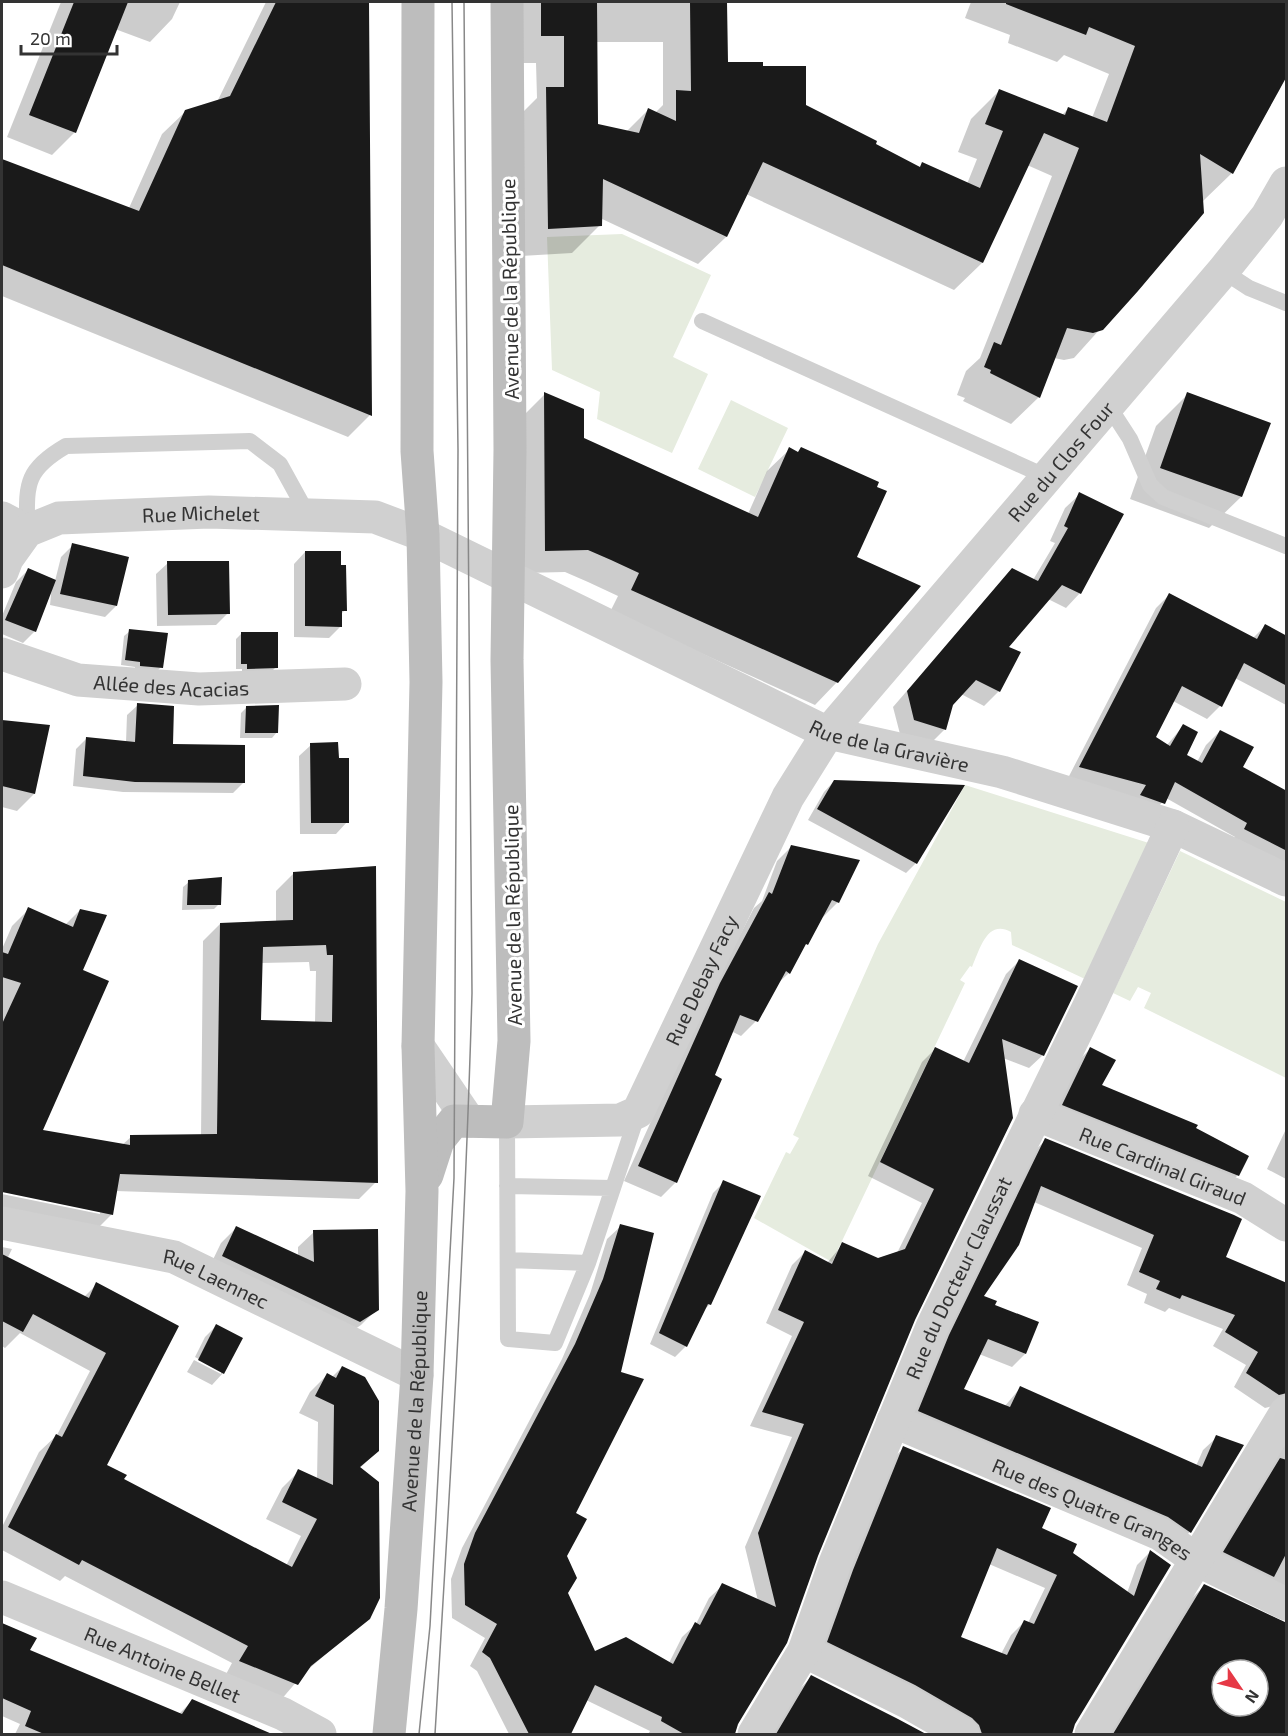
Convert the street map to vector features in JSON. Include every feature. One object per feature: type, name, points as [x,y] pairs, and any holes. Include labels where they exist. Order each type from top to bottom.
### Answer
[{"type":"main road","name":"Avenue de la République","points":[[389,1734],[401,1609],[417,1374],[422,1191],[418,1046],[426,682],[423,535],[417,451],[418,2]]},
{"type":"main road","name":"Avenue de la République","points":[[422,1191],[438,1141],[454,1120],[507,1122],[514,1041],[506,576],[510,450],[507,2]]},
{"type":"street","name":"Rue du Clos Four","points":[[828,733],[1222,270],[1267,216],[1287,183]]},
{"type":"street","name":"Rue Michelet","points":[[14,525],[59,518],[208,513],[307,513],[375,516],[423,535]]},
{"type":"street","points":[[2,572],[14,525]]},
{"type":"street","points":[[423,535],[506,576]]},
{"type":"street","name":"Rue de la Gravière","points":[[506,576],[828,733],[1002,772],[1173,826],[1287,880]]},
{"type":"street","name":"Allée des Acacias","points":[[2,654],[78,680],[200,689],[345,684]]},
{"type":"street","name":"Rue Debay Facy","points":[[638,1112],[788,797],[828,733]]},
{"type":"street","name":"Rue du Docteur Claussat","points":[[754,1734],[804,1652],[835,1563],[932,1327],[1090,1004],[1173,826]]},
{"type":"street","points":[[418,1046],[469,1121]]},
{"type":"street","points":[[507,1122],[620,1120],[638,1112]]},
{"type":"street","name":"Rue Cardinal Giraud","points":[[1035,1114],[1243,1198],[1287,1225]]},
{"type":"street","name":"Rue Laennec","points":[[2,1223],[174,1257],[417,1374]]},
{"type":"street","points":[[1091,1734],[1287,1412]]},
{"type":"street","name":"Rue des Quatre Granges","points":[[893,1421],[1160,1534],[1197,1560],[1287,1604]]},
{"type":"street","name":"Rue Antoine Bellet","points":[[2,1597],[283,1714],[320,1734]]},
{"type":"street","points":[[804,1652],[907,1702],[963,1734]]},
{"type":"lane","points":[[1222,270],[1249,288],[1287,303]]},
{"type":"lane","points":[[702,321],[1047,477]]},
{"type":"lane","points":[[1108,405],[1130,439],[1150,485],[1163,497],[1287,546]]},
{"type":"lane","points":[[14,525],[27,484],[42,460],[66,446],[250,441],[280,464],[307,513]]},
{"type":"lane","points":[[507,1122],[508,1339],[555,1343],[588,1263],[638,1112]]},
{"type":"lane","points":[[507,1186],[612,1188]]},
{"type":"lane","points":[[508,1260],[588,1263]]},
{"type":"shaded area","points":[[622,234],[711,275],[673,357],[708,374],[672,453],[597,419],[600,392],[552,370],[547,237]]},
{"type":"shaded area","points":[[731,400],[788,428],[755,497],[698,469]]},
{"type":"shaded area","points":[[965,785],[1152,844],[1085,979],[1012,945],[1011,932],[996,929],[986,938],[972,967],[970,966],[960,980],[965,983],[832,1262],[754,1218],[786,1152],[790,1154],[799,1138],[793,1135],[878,944]]},
{"type":"shaded area","points":[[1180,851],[1286,902],[1286,1078],[1144,1008],[1151,993],[1138,987],[1130,1001],[1113,993]]},
{"type":"building","points":[[74,2],[128,2],[76,133],[29,115]]},
{"type":"building","points":[[276,2],[369,2],[372,416],[2,265],[2,159],[139,211],[185,110],[230,96]]},
{"type":"building","points":[[541,2],[597,2],[598,124],[639,133],[648,108],[676,121],[676,90],[691,91],[690,2],[727,2],[728,62],[763,62],[763,66],[806,66],[806,105],[877,141],[876,144],[920,167],[922,162],[980,188],[1003,131],[985,124],[999,89],[1065,115],[1068,107],[1107,122],[1135,46],[1089,27],[1086,35],[1006,4],[1006,2],[1287,2],[1287,76],[1233,174],[1200,154],[1204,213],[1103,330],[1093,333],[1067,328],[1040,398],[990,373],[991,370],[984,367],[994,342],[1001,345],[1079,148],[1044,133],[983,263],[763,162],[727,237],[603,179],[602,226],[548,229],[546,87],[564,87],[564,36],[541,36]]},
{"type":"building","points":[[544,392],[584,409],[584,438],[758,517],[789,447],[798,452],[801,447],[879,482],[877,487],[887,491],[857,557],[921,586],[838,683],[631,590],[639,573],[611,560],[588,550],[545,551]]},
{"type":"building","points":[[1187,392],[1271,423],[1242,497],[1160,468]]},
{"type":"building","points":[[1079,492],[1124,514],[1081,594],[1062,585],[1009,647],[1021,652],[1000,692],[976,680],[953,705],[946,730],[914,720],[907,691],[1012,568],[1038,581],[1068,528],[1064,526]]},
{"type":"building","points":[[72,543],[129,557],[117,606],[60,594]]},
{"type":"building","points":[[305,551],[341,551],[341,565],[346,565],[347,611],[342,611],[342,627],[305,626]]},
{"type":"building","points":[[167,561],[229,561],[230,614],[168,615]]},
{"type":"building","points":[[28,568],[56,580],[36,632],[5,620]]},
{"type":"building","points":[[1169,593],[1257,639],[1265,624],[1287,636],[1287,686],[1244,663],[1222,707],[1182,686],[1156,737],[1170,746],[1183,724],[1198,732],[1187,755],[1202,763],[1220,730],[1254,747],[1243,767],[1287,791],[1287,851],[1244,829],[1247,823],[1175,782],[1165,804],[1140,795],[1146,785],[1079,767]]},
{"type":"building","points":[[129,629],[168,633],[163,668],[140,666],[140,662],[125,660]]},
{"type":"building","points":[[241,632],[278,632],[278,668],[247,669],[247,664],[241,664]]},
{"type":"building","points":[[137,703],[174,706],[173,744],[245,745],[245,783],[135,782],[83,776],[86,737],[135,742]]},
{"type":"building","points":[[279,705],[278,733],[245,733],[246,706]]},
{"type":"building","points":[[2,720],[50,725],[35,794],[2,786]]},
{"type":"building","points":[[338,742],[339,758],[349,758],[349,823],[311,823],[310,743]]},
{"type":"building","points":[[834,780],[965,785],[917,864],[817,809]]},
{"type":"building","points":[[791,845],[860,860],[839,903],[832,900],[808,945],[806,944],[790,974],[786,971],[758,1022],[740,1015],[715,1075],[722,1079],[677,1183],[638,1166],[720,983],[769,892],[772,894]]},
{"type":"building","points":[[376,866],[378,1183],[120,1174],[113,1215],[2,1192],[2,1024],[21,983],[2,977],[2,952],[8,954],[28,907],[73,927],[80,909],[107,915],[83,970],[109,981],[43,1130],[130,1145],[130,1135],[217,1134],[220,923],[293,920],[293,872]],"holes":[[[326,945],[327,955],[333,955],[332,1022],[261,1020],[263,947]]]},
{"type":"building","points":[[222,877],[221,905],[187,905],[188,880]]},
{"type":"building","points":[[1019,959],[1078,986],[1044,1056],[1002,1039],[1013,1118],[915,1320],[818,1556],[787,1643],[738,1724],[735,1734],[684,1734],[661,1721],[662,1717],[595,1685],[571,1734],[529,1734],[490,1658],[482,1652],[497,1624],[465,1605],[464,1564],[475,1533],[575,1344],[603,1279],[620,1224],[654,1233],[621,1372],[644,1379],[576,1513],[587,1519],[567,1556],[577,1578],[568,1593],[595,1651],[626,1637],[673,1664],[695,1622],[700,1625],[722,1583],[776,1607],[758,1533],[804,1424],[762,1412],[804,1322],[778,1310],[805,1250],[832,1264],[842,1242],[878,1258],[905,1249],[934,1189],[880,1162],[935,1047],[969,1063]]},
{"type":"building","points":[[1090,1047],[1116,1060],[1102,1085],[1198,1125],[1196,1128],[1249,1156],[1239,1176],[1062,1105]]},
{"type":"building","points":[[1045,1138],[1242,1219],[1226,1257],[1287,1283],[1287,1393],[1279,1395],[1246,1373],[1258,1352],[1225,1332],[1235,1315],[1182,1295],[1180,1299],[1156,1289],[1160,1281],[1139,1272],[1154,1235],[1041,1186],[1019,1245],[984,1296],[997,1301],[995,1305],[1039,1322],[1026,1354],[988,1339],[964,1389],[1010,1407],[1020,1386],[1202,1467],[1216,1435],[1244,1445],[1191,1533],[1168,1517],[918,1411],[949,1335]]},
{"type":"building","points":[[723,1180],[761,1196],[711,1305],[708,1304],[687,1347],[659,1333]]},
{"type":"building","points":[[236,1226],[314,1262],[313,1230],[378,1229],[379,1310],[360,1322],[222,1256]]},
{"type":"building","points":[[2,1254],[89,1298],[96,1282],[179,1326],[107,1465],[127,1475],[124,1479],[292,1567],[317,1519],[282,1502],[298,1469],[333,1485],[334,1405],[315,1396],[327,1373],[336,1378],[342,1366],[365,1377],[379,1401],[379,1451],[360,1467],[379,1482],[380,1598],[370,1619],[311,1666],[298,1685],[239,1661],[248,1646],[82,1560],[79,1565],[8,1527],[56,1434],[62,1437],[106,1353],[33,1314],[23,1332],[2,1321]]},
{"type":"building","points":[[216,1324],[243,1338],[224,1374],[198,1360]]},
{"type":"building","points":[[903,1446],[1051,1508],[1042,1528],[1077,1544],[1073,1553],[1134,1596],[1150,1550],[1171,1565],[1075,1724],[1072,1734],[982,1734],[979,1725],[972,1718],[915,1685],[827,1642]],"holes":[[[997,1548],[1057,1575],[1034,1624],[1024,1620],[1007,1655],[961,1637]]]},
{"type":"building","points":[[1280,1458],[1287,1460],[1287,1552],[1274,1577],[1223,1552]]},
{"type":"building","points":[[1204,1584],[1287,1623],[1287,1734],[1113,1734]]},
{"type":"building","points":[[2,1623],[37,1638],[30,1650],[182,1714],[192,1699],[272,1734],[44,1734],[25,1726],[31,1711],[2,1698]]},
{"type":"building","points":[[811,1675],[898,1719],[926,1734],[776,1734]]},
{"type":"tram line","points":[[419,1734],[430,1626],[454,1178],[458,450],[452,2]]},
{"type":"tram line","points":[[435,1734],[461,1272],[472,993],[464,2]]}]
